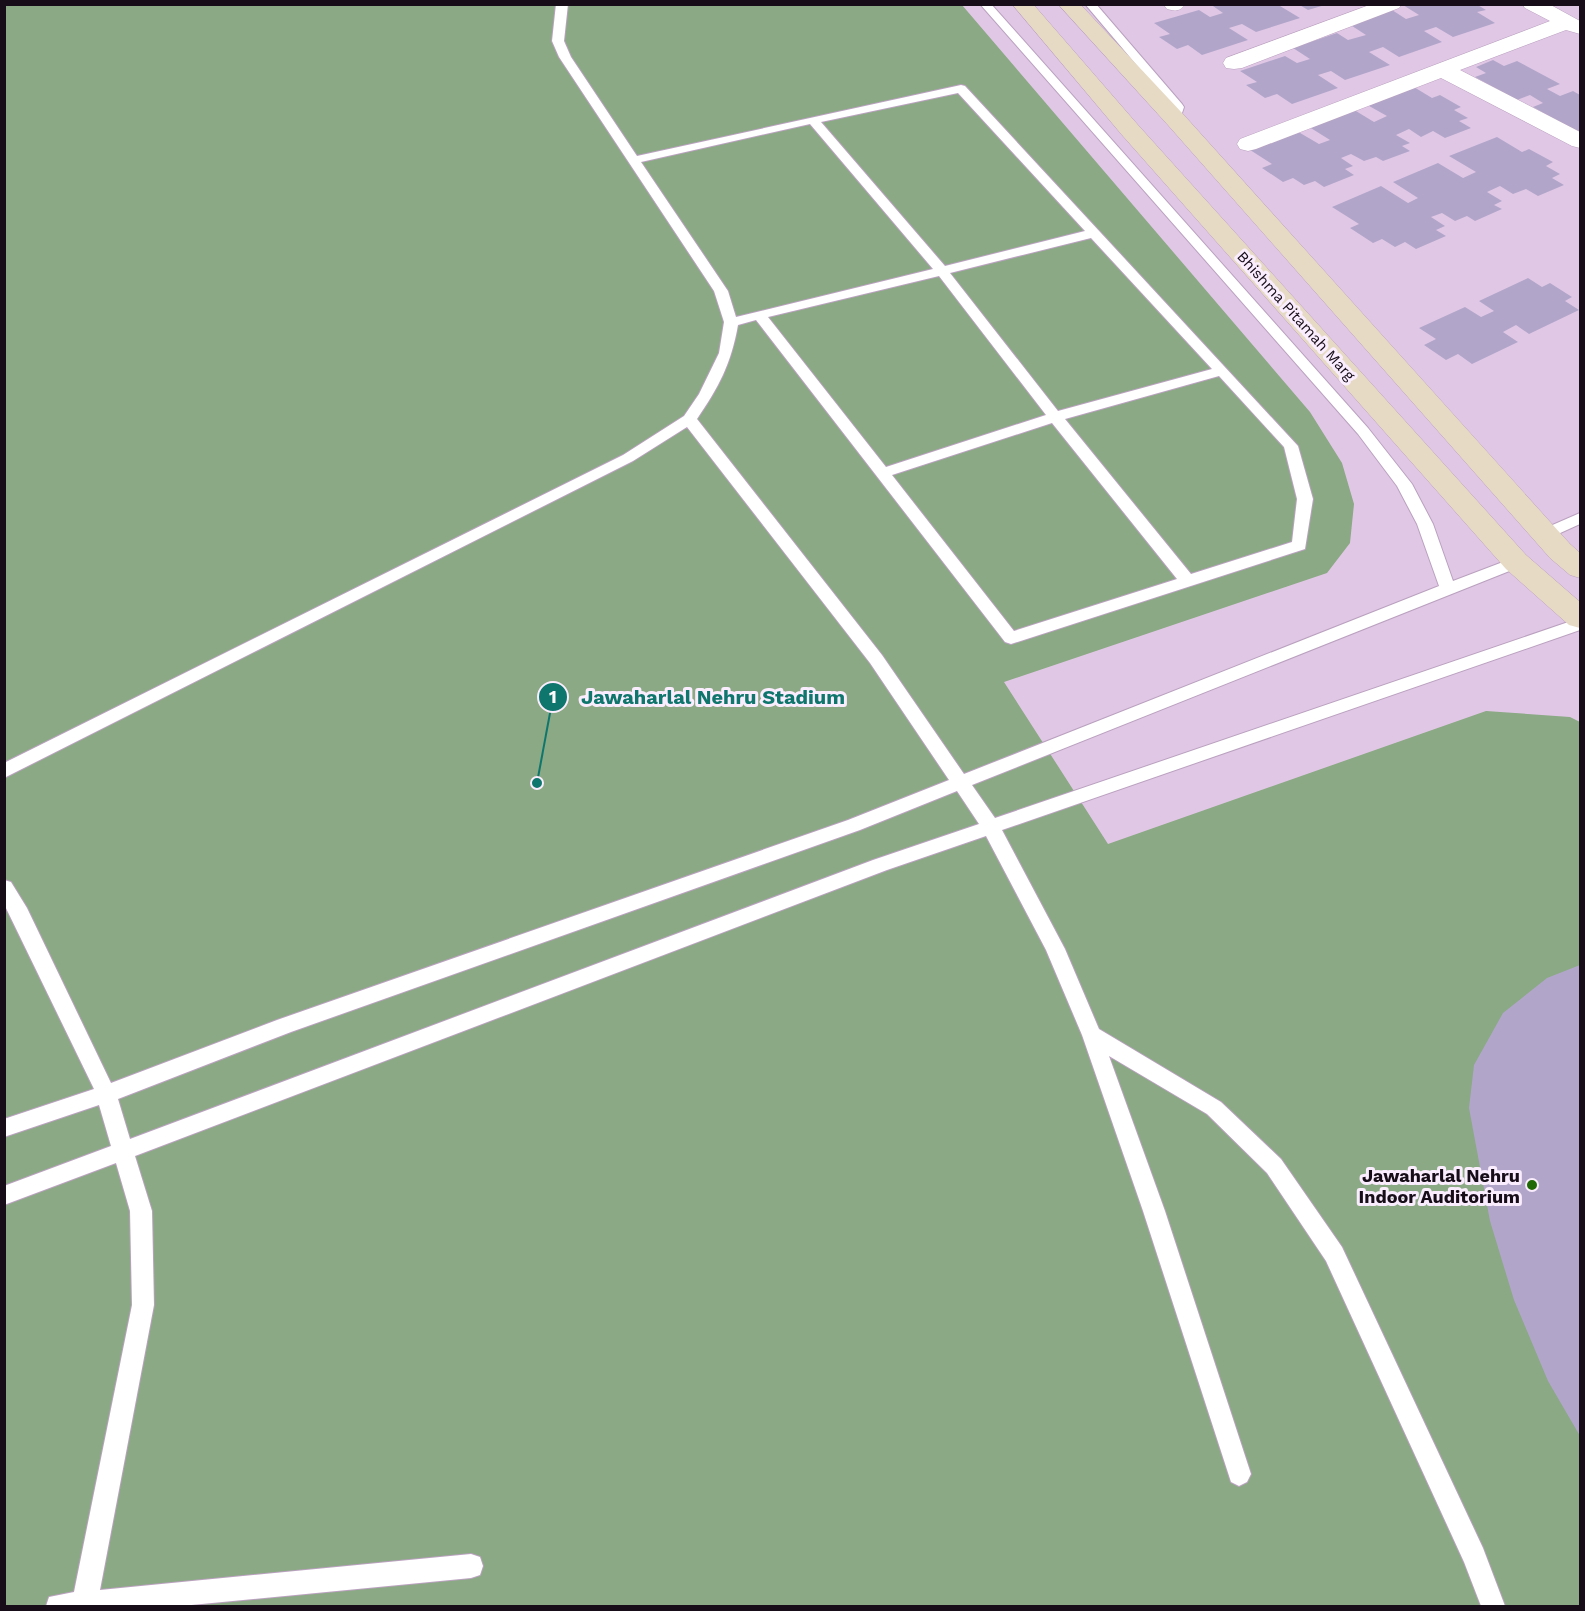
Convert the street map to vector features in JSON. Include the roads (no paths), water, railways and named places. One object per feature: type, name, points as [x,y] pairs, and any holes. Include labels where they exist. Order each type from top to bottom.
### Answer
[{"type":"main road","name":"Bhishma Pitamah Marg","points":[[1022,4],[1130,130],[1516,562],[1581,618]]},
{"type":"main road","points":[[1068,4],[1175,119],[1560,551],[1581,568]]},
{"type":"street","points":[[1234,63],[1392,4]]},
{"type":"street","points":[[1532,4],[1574,26]]},
{"type":"street","points":[[1248,144],[1441,69],[1574,26]]},
{"type":"street","points":[[1441,69],[1581,141]]},
{"type":"lane","points":[[4,771],[628,458],[689,419],[706,395],[726,353],[731,322],[721,291],[565,57],[558,41],[562,4]]},
{"type":"lane","points":[[985,4],[1363,431],[1404,484],[1425,524],[1449,588]]},
{"type":"lane","points":[[1090,4],[1178,107],[1175,119]]},
{"type":"lane","points":[[635,160],[961,89],[1291,446],[1305,499],[1299,545],[1011,638],[759,315]]},
{"type":"lane","points":[[813,120],[942,271],[1055,417],[1188,581]]},
{"type":"lane","points":[[731,322],[1094,233]]},
{"type":"lane","points":[[883,473],[1055,417],[1222,371]]},
{"type":"lane","points":[[689,419],[876,659],[991,826],[1055,949],[1092,1035],[1154,1211],[1239,1474]]},
{"type":"lane","points":[[1363,431],[1392,424]]},
{"type":"lane","points":[[1547,534],[1581,518]]},
{"type":"lane","points":[[4,1128],[106,1094],[284,1026],[854,825],[1516,562]]},
{"type":"lane","points":[[4,1196],[880,865],[1581,624]]},
{"type":"lane","points":[[4,887],[20,913],[106,1094],[141,1211],[143,1305],[84,1605]]},
{"type":"lane","points":[[1092,1035],[1214,1108],[1274,1166],[1334,1254],[1474,1557],[1493,1606]]},
{"type":"lane","points":[[58,1606],[471,1566]]},
{"type":"place","name":"Jawaharlal Nehru Stadium","points":[[537,783]]},
{"type":"place","name":"Jawaharlal Nehru Indoor Auditorium","points":[[1532,1185]]}]
